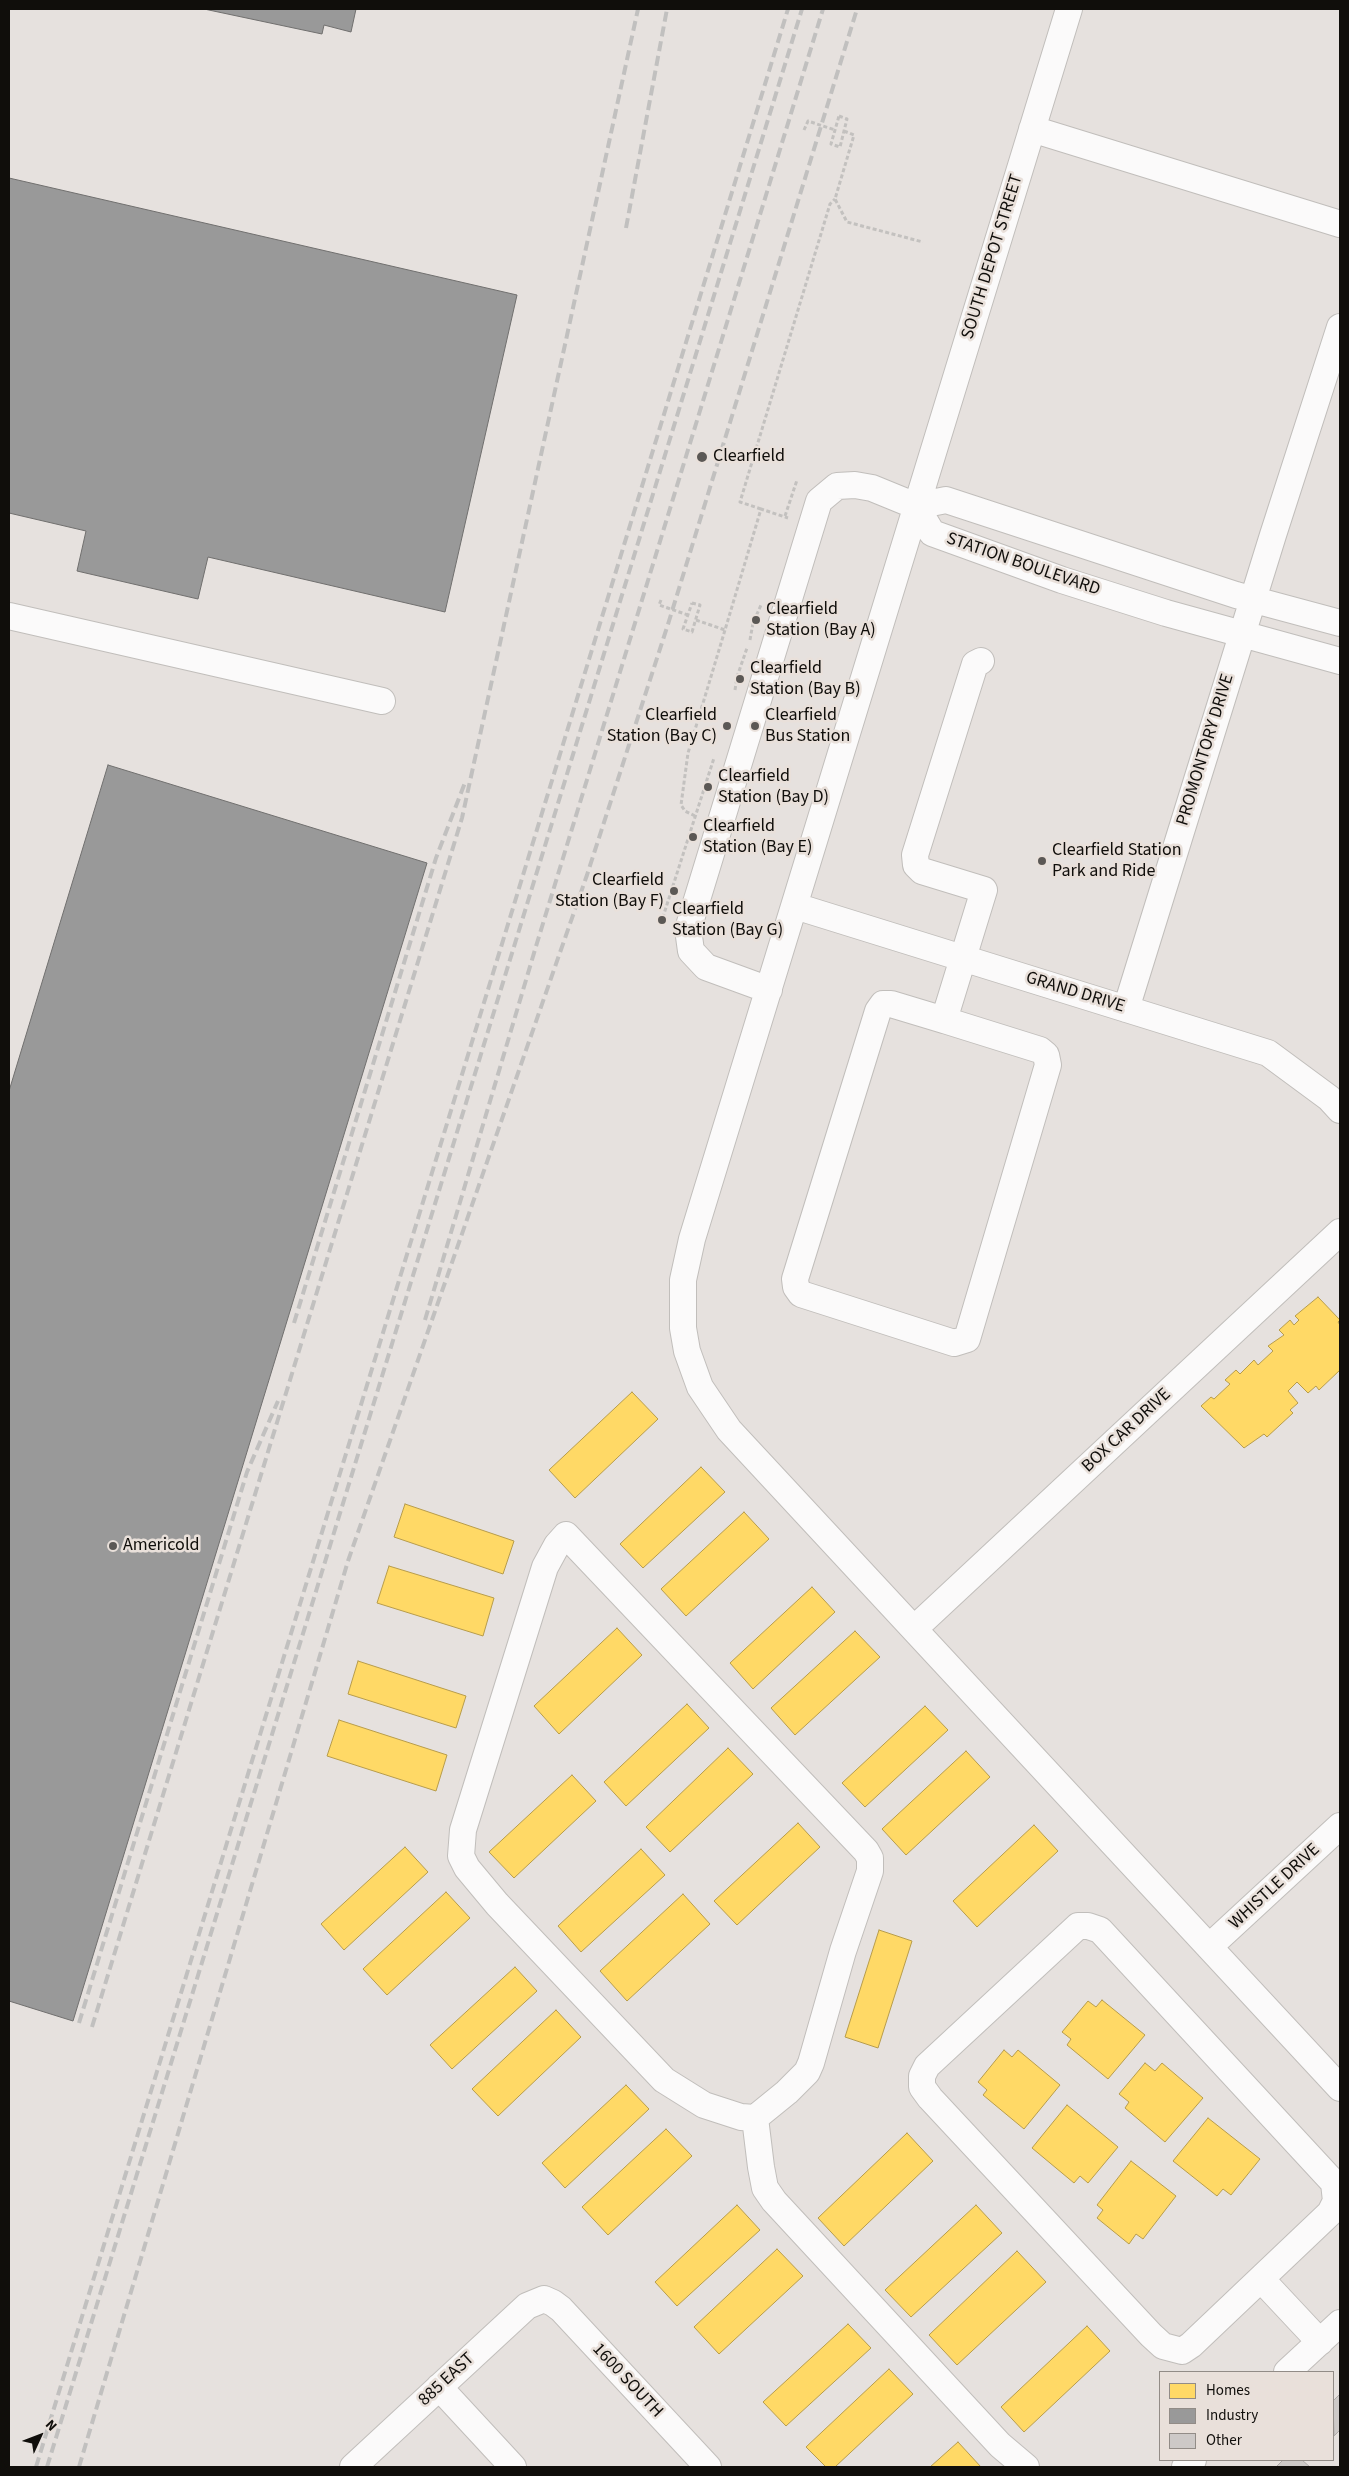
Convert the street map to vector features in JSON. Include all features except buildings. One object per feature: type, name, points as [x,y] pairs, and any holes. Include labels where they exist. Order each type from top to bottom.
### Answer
[{"type":"street","name":"SOUTH DEPOT STREET","points":[[1069,9],[686,1259],[681,1303],[687,1351],[700,1387],[730,1430],[1340,2088]]},
{"type":"street","points":[[1032,128],[1340,224]]},
{"type":"street","name":"PROMONTORY DRIVE","points":[[1126,1009],[1340,327]]},
{"type":"street","points":[[769,990],[716,972],[700,962],[689,943],[690,924],[819,501],[837,486],[855,485],[872,488],[916,506]]},
{"type":"street","name":"STATION BOULEVARD","points":[[1340,623],[1253,600],[946,500],[916,506],[932,533],[1062,580],[1243,635],[1340,661]]},
{"type":"street","points":[[9,616],[382,701]]},
{"type":"street","points":[[944,1020],[984,890],[922,871],[916,865],[915,855],[975,664],[981,661]]},
{"type":"street","name":"GRAND DRIVE","points":[[795,906],[1268,1053],[1329,1098],[1340,1110]]},
{"type":"street","points":[[883,1004],[891,1004],[944,1020],[1040,1050],[1046,1055],[1048,1065],[967,1339],[954,1343],[801,1294],[796,1287],[794,1279],[878,1011],[883,1004]]},
{"type":"street","name":"BOX CAR DRIVE","points":[[914,1629],[1340,1232]]},
{"type":"street","points":[[566,1534],[866,1851],[870,1858],[870,1871],[843,1951],[811,2063],[806,2072],[787,2092],[755,2118],[704,2106],[664,2080],[503,1910],[467,1868],[461,1856],[463,1830],[545,1567],[556,1545],[566,1534]]},
{"type":"street","name":"WHISTLE DRIVE","points":[[1209,1947],[1340,1826]]},
{"type":"street","points":[[1078,1926],[1088,1926],[1100,1930],[1334,2184],[1336,2201],[1330,2213],[1261,2279],[1191,2345],[1182,2350],[1163,2346],[930,2098],[922,2086],[922,2076],[927,2066],[1078,1926]]},
{"type":"street","points":[[755,2118],[761,2167],[766,2188],[774,2201],[1000,2445],[1026,2467]]},
{"type":"street","points":[[1261,2279],[1320,2342]]},
{"type":"street","name":"885 EAST","points":[[353,2467],[527,2306],[544,2299]]},
{"type":"street","name":"1600 SOUTH","points":[[544,2299],[561,2309],[708,2467]]},
{"type":"street","points":[[1288,2371],[1340,2323]]},
{"type":"street","points":[[438,2387],[513,2467]]},
{"type":"path","points":[[839,116],[847,118],[844,131],[840,147],[831,144],[839,116]]},
{"type":"path","points":[[804,130],[808,121],[835,130]]},
{"type":"path","points":[[786,525],[788,517],[740,502],[830,204],[836,199],[854,134],[844,131]]},
{"type":"path","points":[[836,199],[848,222],[923,242]]},
{"type":"path","points":[[785,516],[797,480]]},
{"type":"path","points":[[695,816],[685,811],[681,805],[688,753],[761,509]]},
{"type":"path","points":[[661,600],[659,606],[688,616]]},
{"type":"path","points":[[735,691],[753,623],[763,601]]},
{"type":"path","points":[[692,603],[700,605],[692,632],[683,630],[688,616],[692,603]]},
{"type":"path","points":[[696,620],[725,630]]},
{"type":"path","points":[[690,924],[662,920],[715,754]]},
{"type":"railway","points":[[92,2027],[462,818],[638,9]]},
{"type":"railway","points":[[626,228],[667,9]]},
{"type":"railway","points":[[36,2467],[788,9]]},
{"type":"railway","points":[[47,2467],[802,9]]},
{"type":"railway","points":[[425,1320],[537,943],[823,9]]},
{"type":"railway","points":[[79,2467],[348,1561],[587,875],[669,621],[857,9]]},
{"type":"railway","points":[[294,1323],[436,858],[466,780]]},
{"type":"railway","points":[[79,2023],[247,1472],[278,1401]]},
{"type":"place","name":"Clearfield","points":[[702,457]]},
{"type":"place","name":"Clearfield Station (Bay A)","points":[[756,620]]},
{"type":"place","name":"Clearfield Station (Bay B)","points":[[740,679]]},
{"type":"place","name":"Clearfield Station (Bay C)","points":[[727,726]]},
{"type":"place","name":"Clearfield Bus Station","points":[[755,726]]},
{"type":"place","name":"Clearfield Station (Bay D)","points":[[708,787]]},
{"type":"place","name":"Clearfield Station (Bay E)","points":[[693,837]]},
{"type":"place","name":"Clearfield Station Park and Ride","points":[[1042,861]]},
{"type":"place","name":"Clearfield Station (Bay F)","points":[[674,891]]},
{"type":"place","name":"Clearfield Station (Bay G)","points":[[662,920]]},
{"type":"place","name":"Americold","points":[[113,1546]]}]
